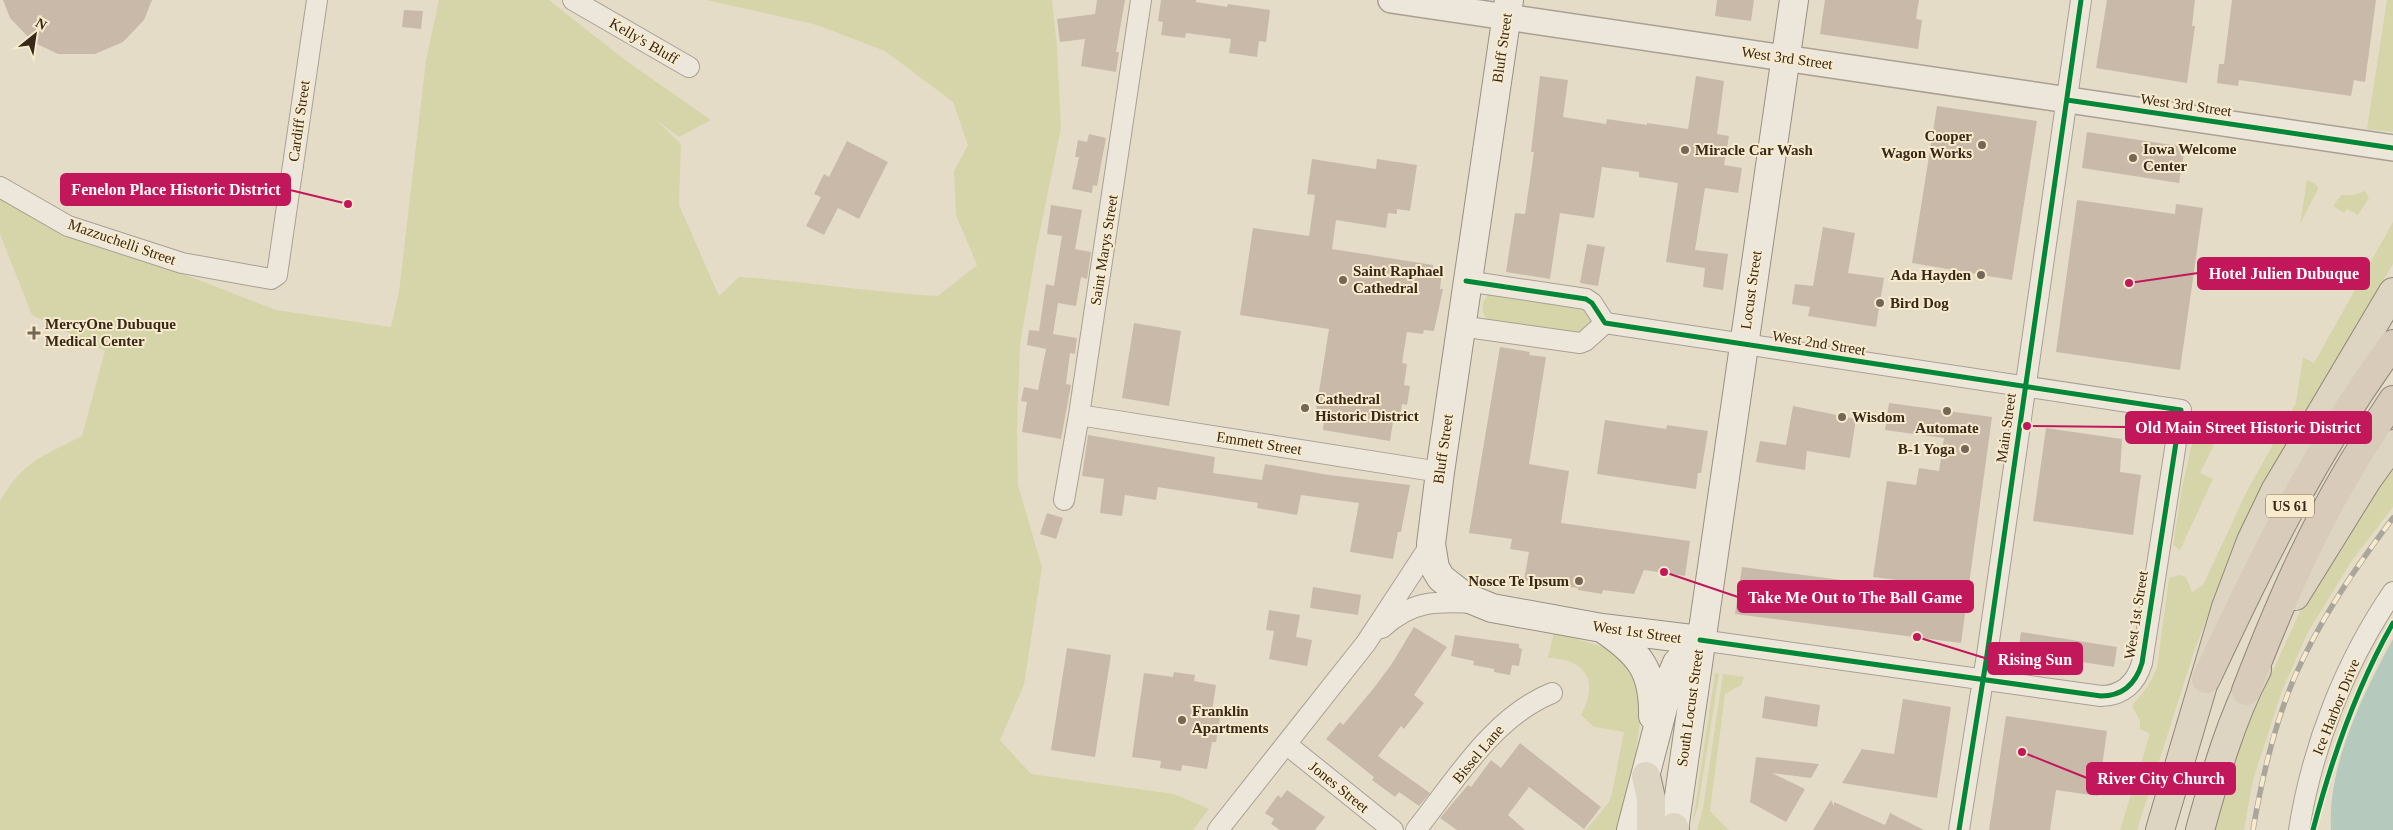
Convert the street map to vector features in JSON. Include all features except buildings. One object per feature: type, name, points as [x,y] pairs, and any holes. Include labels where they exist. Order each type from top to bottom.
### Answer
[{"type":"highway","points":[[2206,679],[2234,584],[2251,541],[2275,491],[2393,292]]},
{"type":"highway","name":"US 61","points":[[2160,830],[2206,679],[2258,566],[2303,482],[2359,392],[2393,344]]},
{"type":"highway","name":"US 61","points":[[2200,830],[2246,691],[2282,602],[2326,511],[2348,471],[2393,400]]},
{"type":"highway","points":[[2246,691],[2296,594],[2362,488],[2393,444]]},
{"type":"highway","points":[[1646,776],[1650,798],[1668,829]]},
{"type":"main road","name":"Locust Street","points":[[1700,640],[1794,0]]},
{"type":"main road","name":"Bluff Street","points":[[1431,544],[1466,281],[1507,8]]},
{"type":"main road","name":"West 1st Street","points":[[1431,544],[1435,568],[1441,578],[1465,597],[1478,604],[1602,628],[1700,640]]},
{"type":"main road","points":[[1602,628],[1621,641],[1633,653],[1650,680],[1653,693],[1652,748]]},
{"type":"main road","name":"South Locust Street","points":[[1632,830],[1652,748],[1677,663],[1700,640]]},
{"type":"main road","name":"South Locust Street","points":[[1668,829],[1700,640]]},
{"type":"street","name":"Cardiff Street","points":[[251,277],[271,279],[277,274],[316,0]]},
{"type":"street","name":"Kelly's Bluff","points":[[573,0],[689,67]]},
{"type":"street","name":"Saint Marys Street","points":[[1064,500],[1079,415],[1141,0]]},
{"type":"street","name":"West 3rd Street","points":[[1391,0],[1507,8],[1786,58],[2393,148]]},
{"type":"street","name":"Main Street","points":[[1959,830],[1983,680],[2080,0]]},
{"type":"street","name":"Mazzuchelli Street","points":[[0,187],[68,226],[182,263],[251,277]]},
{"type":"street","points":[[1460,326],[1580,342],[1586,341],[1605,323],[1592,303],[1586,299],[1466,281]]},
{"type":"street","name":"West 2nd Street","points":[[1605,323],[2181,410]]},
{"type":"street","name":"West 1st Street","points":[[1700,640],[2106,696],[2122,692],[2133,682],[2142,663],[2181,410]]},
{"type":"street","name":"Emmett Street","points":[[1079,415],[1440,472]]},
{"type":"street","name":"Bluff Street","points":[[1218,830],[1366,643],[1431,544]]},
{"type":"street","name":"Ice Harbor Drive","points":[[2299,830],[2307,785],[2328,720],[2366,638],[2393,592]]},
{"type":"street","points":[[1366,643],[1404,611],[1419,605],[1440,601],[1478,604]]},
{"type":"street","name":"Bissel Lane","points":[[1416,830],[1500,725],[1517,711],[1552,693]]},
{"type":"street","name":"Jones Street","points":[[1286,744],[1392,830]]},
{"type":"green space","points":[[439,0],[549,0],[625,60],[711,120],[679,137],[655,119],[681,144],[679,205],[719,296],[739,277],[938,296],[977,265],[956,215],[954,171],[968,145],[953,102],[885,51],[817,25],[706,0],[1052,0],[1057,46],[1061,128],[1036,251],[1020,345],[1017,428],[1018,485],[1042,567],[1024,685],[1000,740],[1031,774],[1174,794],[1209,809],[1193,830],[0,830],[0,501],[26,468],[45,455],[82,436],[105,351],[32,315],[0,234],[0,193],[72,231],[276,310],[391,327],[399,292],[426,60]]},
{"type":"green space","points":[[2387,0],[2393,0],[2393,132],[2367,129]]},
{"type":"green space","points":[[2307,180],[2316,184],[2318,189],[2300,224]]},
{"type":"green space","points":[[2365,191],[2369,198],[2358,215],[2347,209],[2344,213],[2333,206],[2341,195],[2354,195]]},
{"type":"green space","points":[[2393,222],[2393,264],[2283,450],[2234,548],[2195,649],[2137,830],[2120,830],[2150,734],[2140,729],[2140,721],[2132,706],[2148,686],[2157,668],[2169,578],[2179,575],[2186,577],[2192,592],[2203,585],[2247,491],[2296,403],[2303,357],[2314,363]]},
{"type":"green space","points":[[1491,293],[1585,306],[1594,322],[1584,335],[1489,322],[1484,315],[1482,307],[1485,299]]},
{"type":"green space","points":[[2205,418],[2202,431],[2216,433],[2224,419],[2237,430],[2224,425],[2200,473],[2213,479],[2180,550],[2173,545],[2182,488],[2197,421]]},
{"type":"green space","points":[[2393,459],[2393,507],[2351,562],[2307,634],[2282,691],[2253,780],[2244,830],[2213,830],[2241,740],[2302,607]]},
{"type":"green space","points":[[1554,632],[1613,650],[1630,663],[1643,700],[1633,772],[1617,830],[1586,830],[1609,802],[1624,732],[1594,727],[1581,715],[1589,692],[1589,683],[1586,674],[1572,663],[1561,659],[1548,658]]},
{"type":"green space","points":[[1715,673],[1719,674],[1698,807],[1693,821]]},
{"type":"green space","points":[[1723,674],[1744,677],[1741,685],[1725,694],[1710,811],[1729,830],[1697,830],[1703,808]]},
{"type":"shaded area","points":[[2393,639],[2393,830],[2331,830],[2331,806],[2335,781],[2349,731],[2370,683]]},
{"type":"railway","points":[[2253,830],[2260,790],[2270,752],[2281,713],[2295,676],[2327,614],[2393,518]]},
{"type":"cycle path","points":[[1959,830],[1987,655],[2081,0]]},
{"type":"cycle path","points":[[2067,100],[2393,148]]},
{"type":"cycle path","points":[[1466,281],[1586,299],[1592,303],[1605,323],[2181,410],[2142,663],[2136,677],[2128,687],[2116,694],[2101,696],[1700,640]]},
{"type":"cycle path","points":[[2313,830],[2328,776],[2356,698],[2393,623]]},
{"type":"place","name":"Cooper Wagon Works","points":[[1982,145]]},
{"type":"place","name":"Miracle Car Wash","points":[[1685,150]]},
{"type":"place","name":"Iowa Welcome Center","points":[[2133,158]]},
{"type":"place","name":"Fenelon Place Historic District","points":[[348,204]]},
{"type":"place","name":"Ada Hayden","points":[[1981,275]]},
{"type":"place","name":"Saint Raphael Cathedral","points":[[1343,280]]},
{"type":"place","name":"Hotel Julien Dubuque","points":[[2129,283]]},
{"type":"place","name":"Bird Dog","points":[[1880,303]]},
{"type":"place","name":"MercyOne Dubuque Medical Center","points":[[34,333]]},
{"type":"place","name":"Cathedral Historic District","points":[[1305,408]]},
{"type":"place","name":"Automate","points":[[1947,411]]},
{"type":"place","name":"Wisdom","points":[[1842,417]]},
{"type":"place","name":"Old Main Street Historic District","points":[[2027,426]]},
{"type":"place","name":"B-1 Yoga","points":[[1965,449]]},
{"type":"place","name":"Take Me Out to The Ball Game","points":[[1664,572]]},
{"type":"place","name":"Nosce Te Ipsum","points":[[1579,581]]},
{"type":"place","name":"Rising Sun","points":[[1917,637]]},
{"type":"place","name":"Franklin Apartments","points":[[1182,720]]},
{"type":"place","name":"River City Church","points":[[2022,752]]}]
